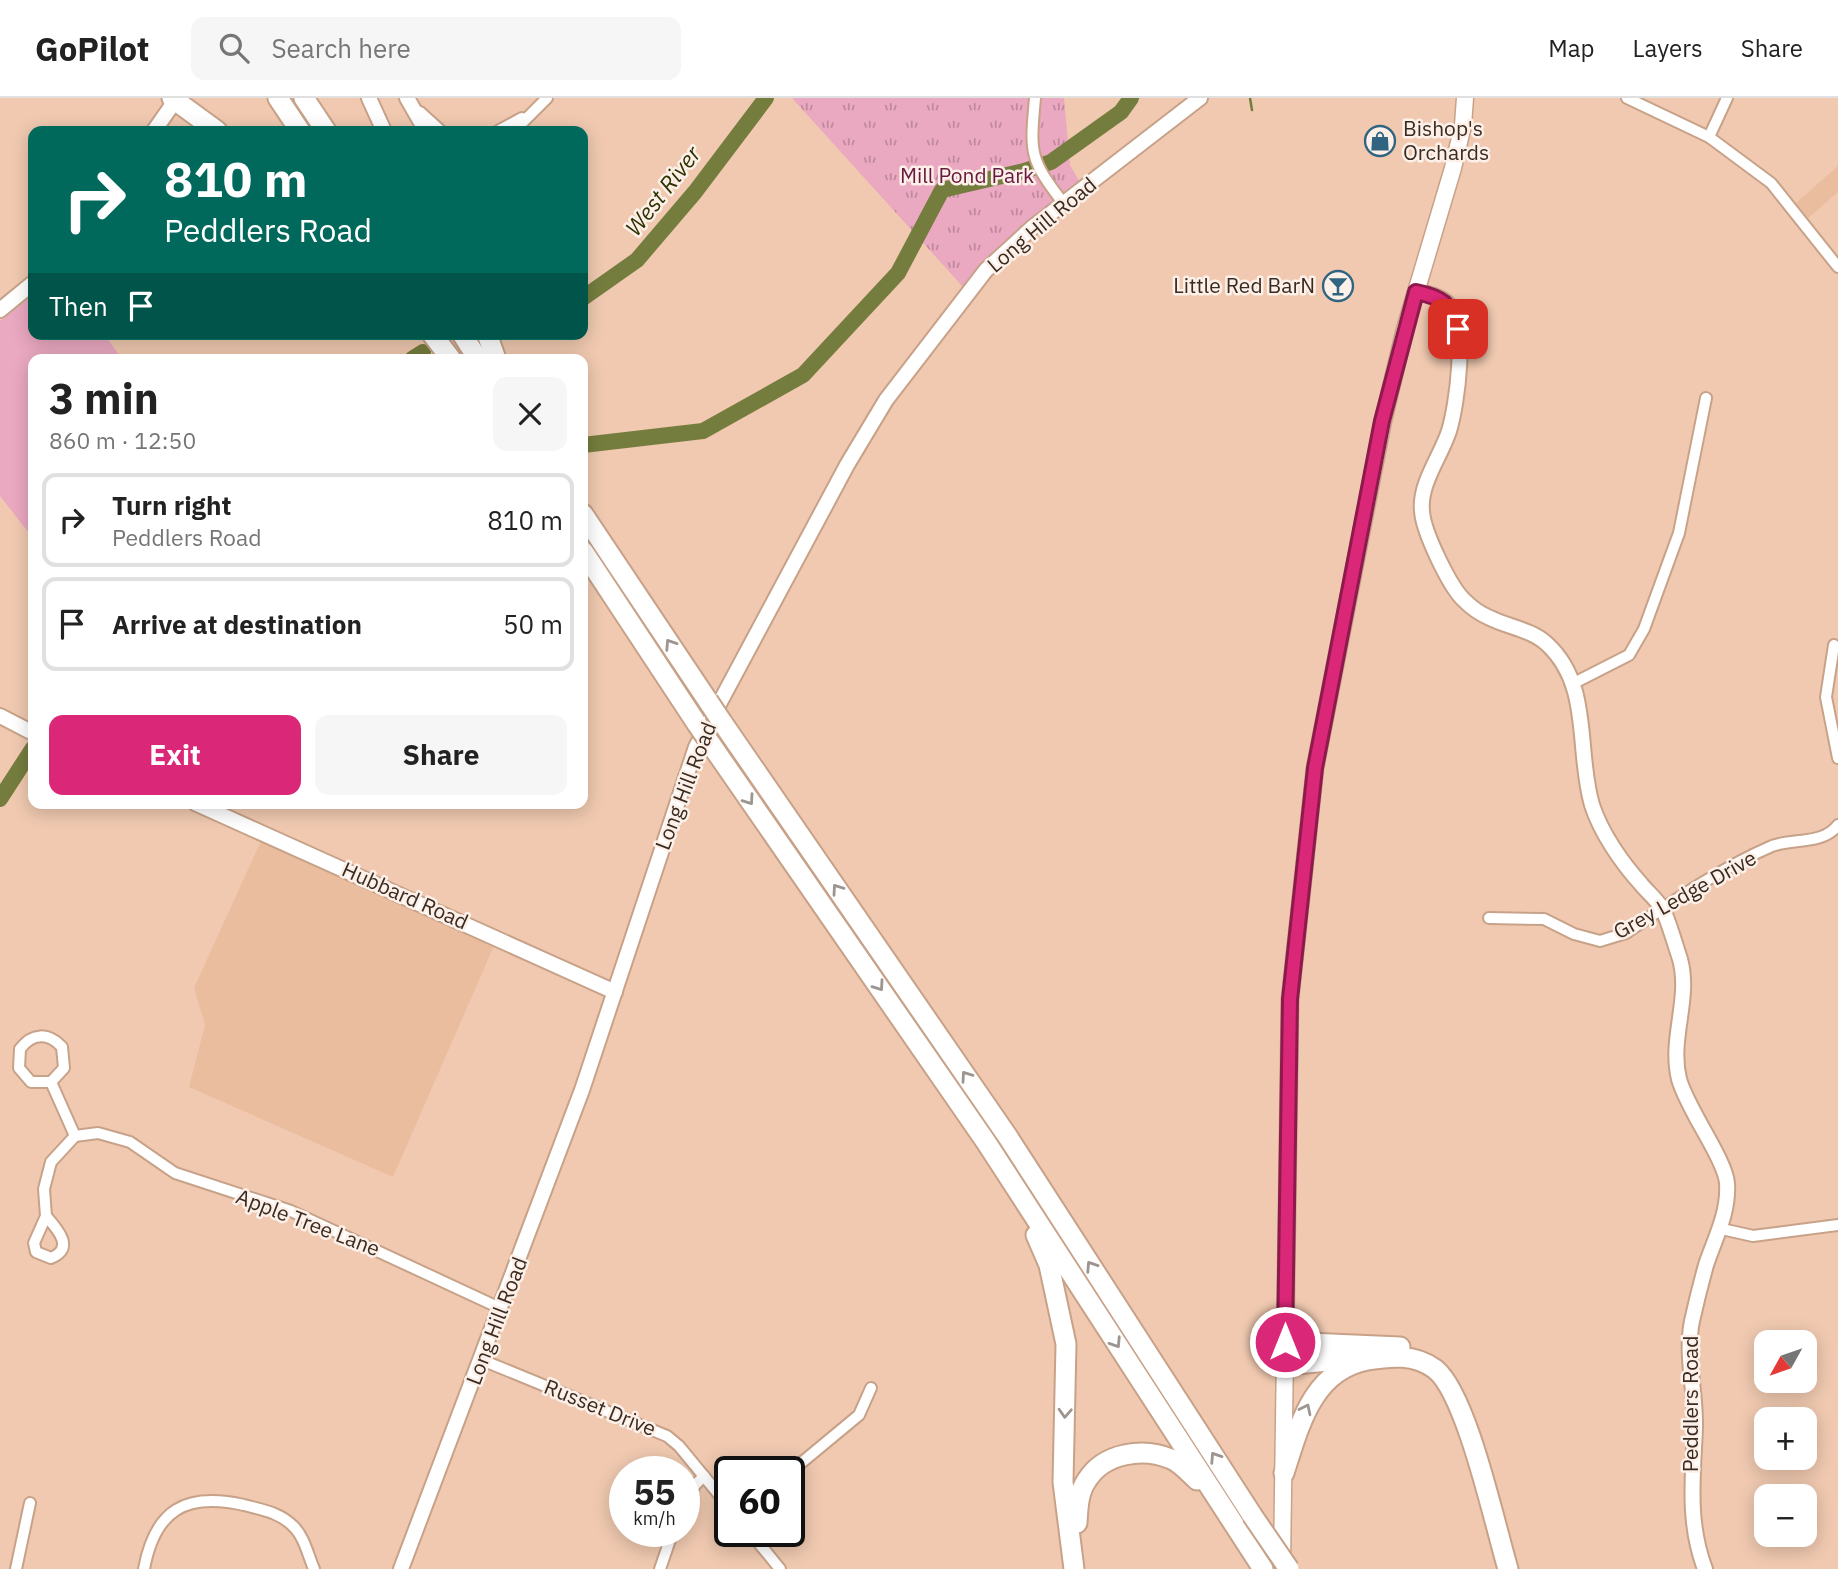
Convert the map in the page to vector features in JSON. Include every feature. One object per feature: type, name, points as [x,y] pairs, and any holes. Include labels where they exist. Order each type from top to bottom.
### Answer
[{"type":"highway","points":[[278,98],[297,126]]},
{"type":"highway","points":[[304,98],[323,126]]},
{"type":"highway","points":[[175,99],[210,126]]},
{"type":"highway","points":[[588,521],[722,722],[1008,1137],[1289,1569]]},
{"type":"highway","points":[[588,559],[697,724],[986,1142],[1263,1569]]},
{"type":"highway","points":[[986,1142],[1034,1228],[1049,1265],[1059,1305],[1067,1376],[1063,1482],[1074,1569]]},
{"type":"highway","points":[[1285,1342],[1401,1347],[1425,1353],[1443,1363],[1458,1380],[1468,1402],[1518,1569]]},
{"type":"highway","points":[[1285,1365],[1393,1356],[1416,1359],[1435,1370],[1454,1395],[1508,1569]]},
{"type":"highway","points":[[1284,1473],[1306,1405],[1326,1381],[1350,1364],[1393,1356]]},
{"type":"highway","points":[[1083,1569],[1077,1526],[1078,1499],[1087,1479],[1102,1464],[1123,1455],[1149,1452],[1174,1460],[1198,1481],[1249,1548]]},
{"type":"main road","points":[[1282,1569],[1290,999],[1315,768],[1382,421],[1456,156],[1465,98]]},
{"type":"street","points":[[369,98],[382,126]]},
{"type":"street","points":[[519,126],[547,98]]},
{"type":"street","points":[[1035,98],[1031,140],[1037,168],[1064,204]]},
{"type":"street","name":"Long Hill Road","points":[[401,1569],[502,1308],[615,992],[696,747],[858,446],[899,382],[972,286],[1010,247],[1200,98]]},
{"type":"street","points":[[1627,98],[1709,137],[1772,183],[1838,267]]},
{"type":"street","points":[[1709,137],[1727,98]]},
{"type":"street","points":[[157,126],[175,99]]},
{"type":"street","points":[[409,101],[423,126]]},
{"type":"street","points":[[409,101],[436,126]]},
{"type":"street","points":[[507,126],[534,112]]},
{"type":"street","points":[[0,310],[28,287]]},
{"type":"street","name":"Peddlers Road","points":[[1416,292],[1434,295],[1448,304],[1458,329],[1455,407],[1426,486],[1422,512],[1430,535],[1448,577],[1464,600],[1488,617],[1519,628],[1545,642],[1564,664],[1574,682],[1592,804],[1603,830],[1616,850],[1662,909],[1685,986],[1676,1036],[1675,1061],[1680,1084],[1727,1180],[1722,1229],[1706,1265],[1689,1345],[1695,1428],[1692,1450],[1693,1525],[1704,1569]]},
{"type":"street","points":[[1574,682],[1629,655],[1644,629],[1679,533],[1706,398]]},
{"type":"street","points":[[1834,645],[1826,697],[1838,758]]},
{"type":"street","points":[[0,716],[28,731]]},
{"type":"street","name":"Hubbard Road","points":[[208,809],[615,992]]},
{"type":"street","name":"Grey Ledge Drive","points":[[1489,918],[1544,919],[1574,934],[1600,941],[1626,933],[1662,909],[1774,845],[1832,833],[1838,825]]},
{"type":"street","points":[[34,1036],[46,1036],[62,1047],[64,1068],[51,1082],[31,1082],[19,1068],[20,1049],[34,1036]]},
{"type":"street","points":[[46,1216],[46,1174],[51,1162],[75,1136],[51,1082]]},
{"type":"street","name":"Apple Tree Lane","points":[[75,1136],[98,1133],[122,1139],[175,1173],[291,1211],[502,1308]]},
{"type":"street","points":[[1722,1229],[1753,1236],[1838,1224]]},
{"type":"street","name":"Russet Drive","points":[[482,1360],[667,1436],[714,1488]]},
{"type":"street","points":[[805,1460],[859,1415],[871,1388]]},
{"type":"street","points":[[700,1480],[704,1476]]},
{"type":"street","points":[[144,1569],[148,1546],[165,1517],[186,1505],[214,1500],[271,1512],[284,1518],[296,1528],[313,1566],[299,1569]]},
{"type":"street","points":[[16,1569],[30,1503]]},
{"type":"street","points":[[660,1569],[668,1547]]},
{"type":"street","points":[[762,1547],[780,1569]]},
{"type":"shaded area","points":[[1838,166],[1838,192],[1808,218],[1796,203]]},
{"type":"shaded area","points":[[261,841],[494,946],[393,1177],[189,1087],[205,1025],[194,988]]},
{"type":"green space","name":"Mill Pond Park","points":[[792,98],[1064,98],[1070,165],[1081,184],[1017,235],[963,287]]},
{"type":"green space","points":[[28,299],[28,340],[108,340],[118,354],[28,354],[28,532],[0,496],[0,321]]},
{"type":"waterway","name":"West River","points":[[588,294],[637,260],[695,192],[766,98]]},
{"type":"waterway","points":[[588,444],[703,431],[803,375],[898,273],[942,190],[1051,162],[1121,112],[1131,98]]},
{"type":"waterway","points":[[1250,98],[1252,110]]},
{"type":"waterway","name":"West River","points":[[0,799],[28,756]]},
{"type":"place","name":"Bishop's Orchards","points":[[1380,141]]},
{"type":"place","name":"Little Red BarN","points":[[1338,286]]},
{"type":"route","points":[[1285,1342],[1290,999],[1315,768],[1382,421],[1416,292],[1434,295],[1448,304],[1455,314],[1458,329]]}]
